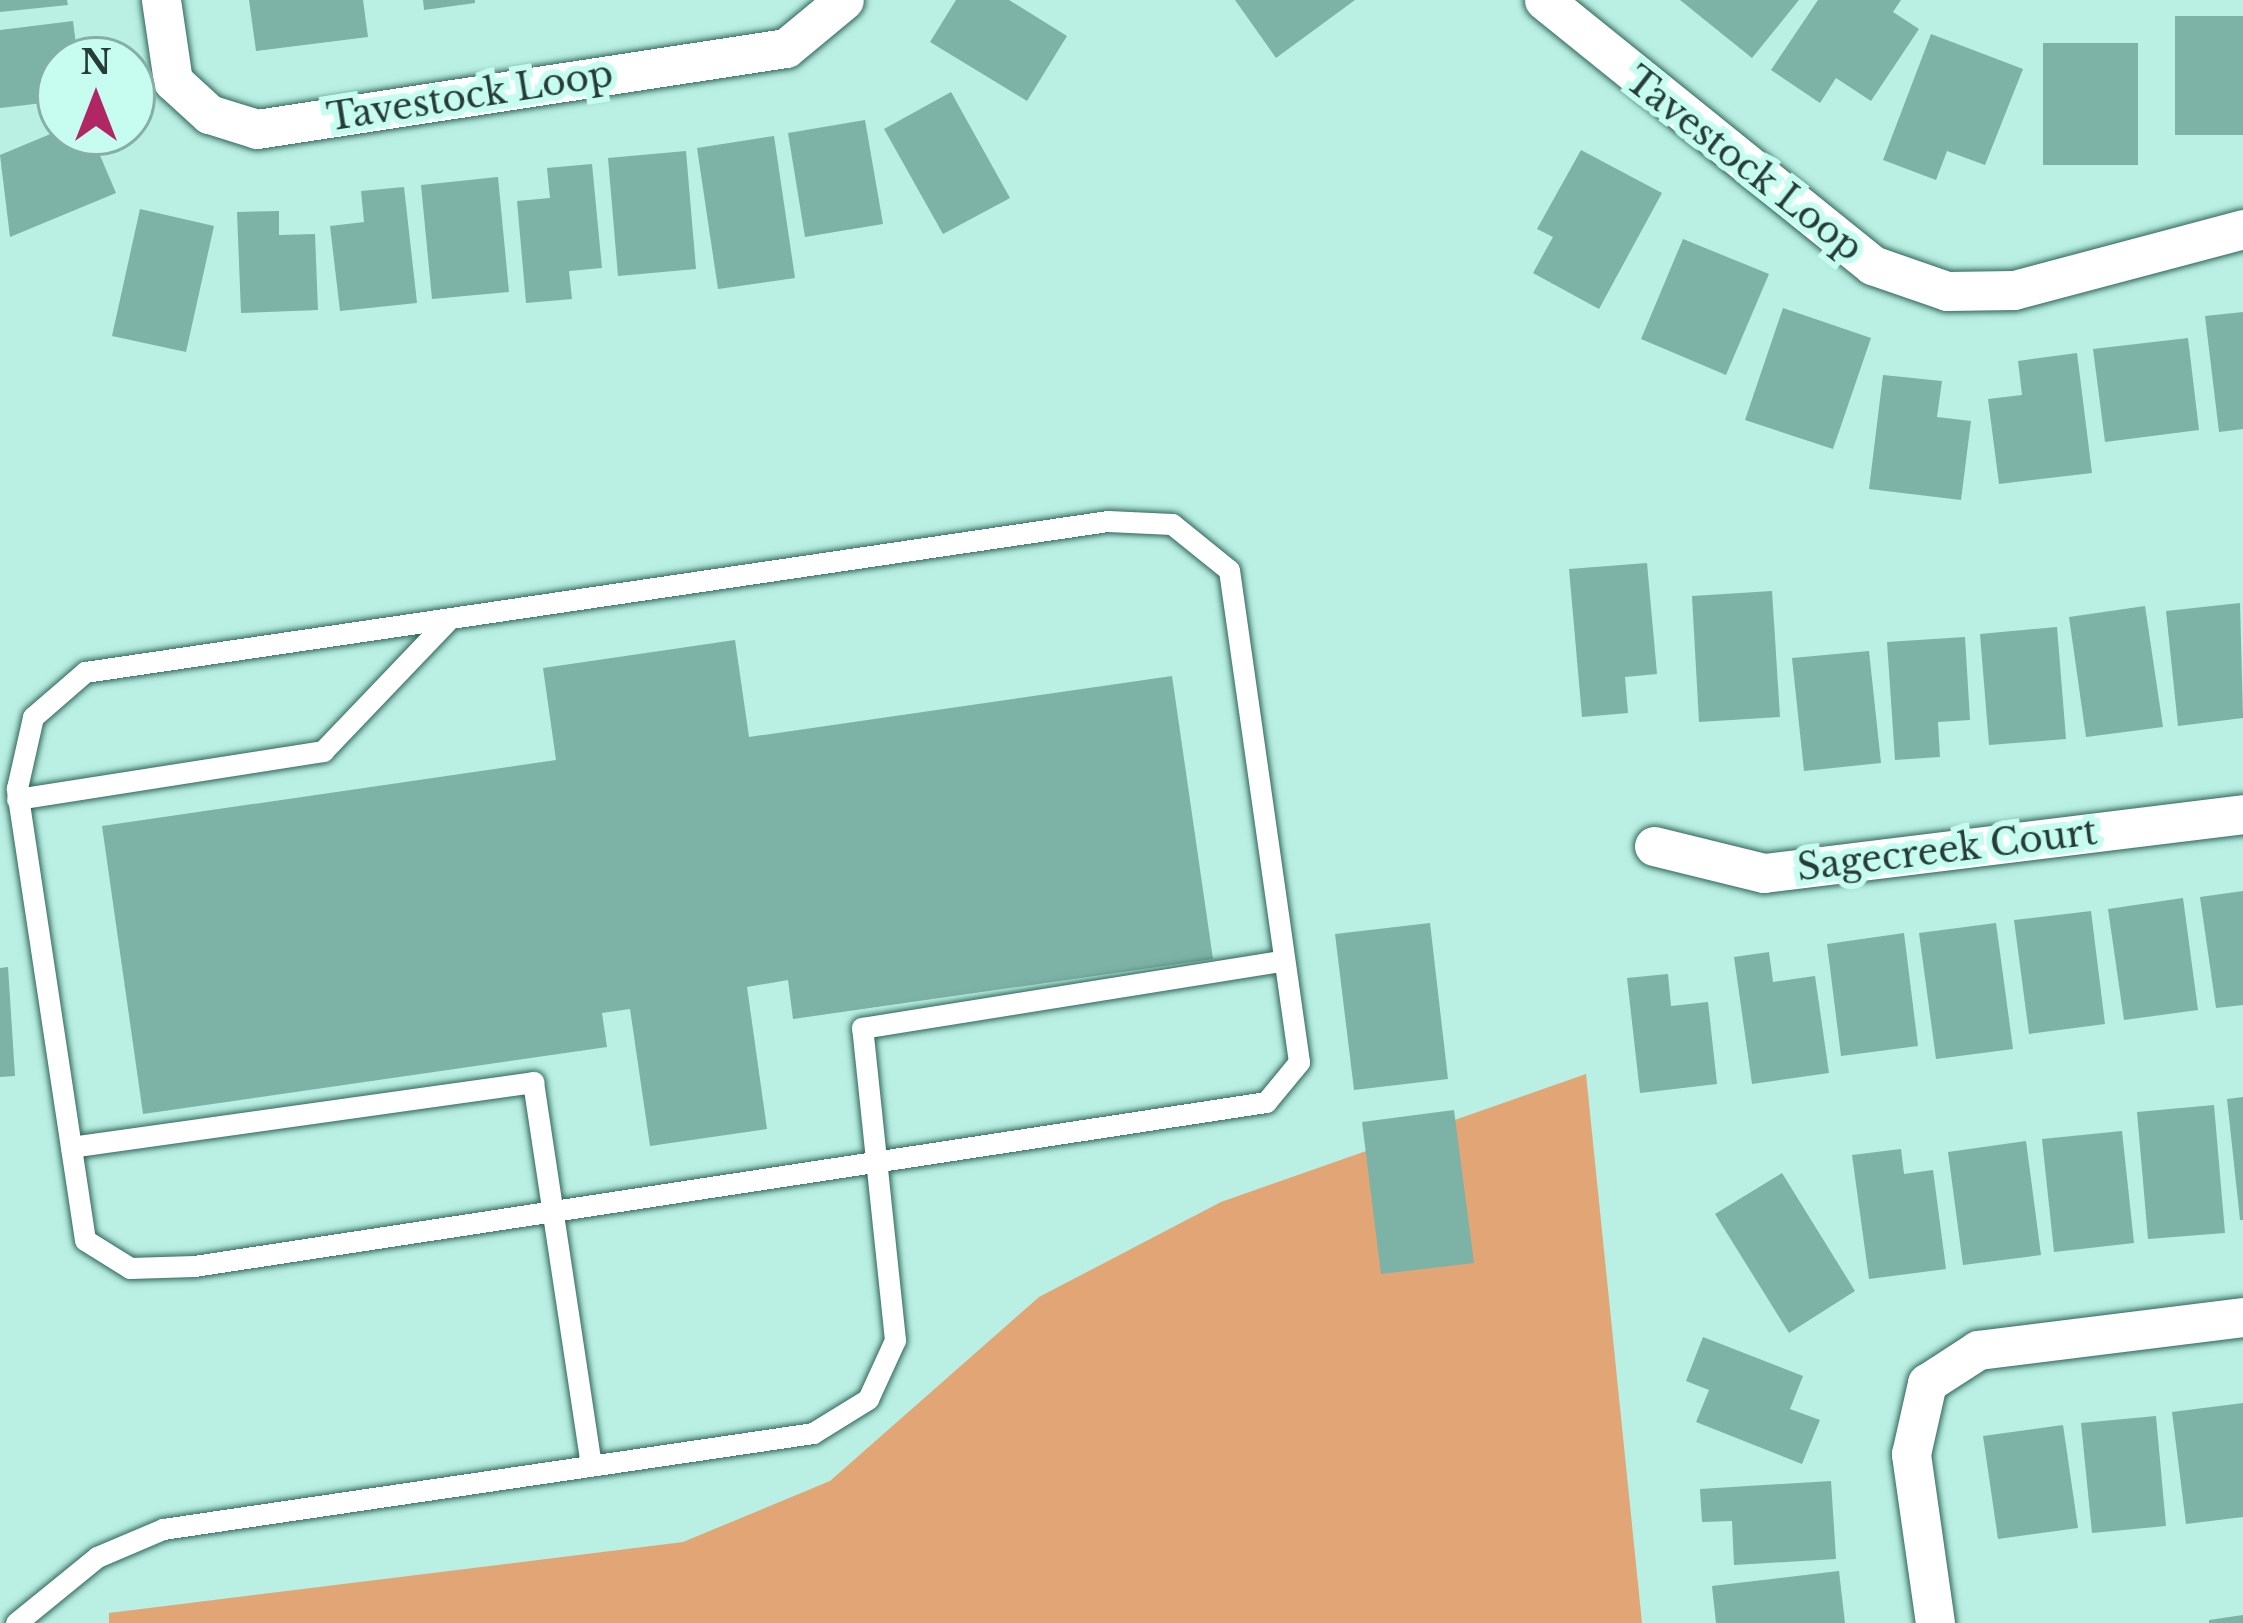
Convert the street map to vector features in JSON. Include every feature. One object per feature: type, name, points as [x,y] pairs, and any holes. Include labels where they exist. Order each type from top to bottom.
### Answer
[{"type":"street","name":"Tavestock Loop","points":[[161,0],[173,81],[209,114],[257,129],[786,48],[844,0]]},
{"type":"street","name":"Tavestock Loop","points":[[1544,0],[1872,265],[1947,291],[2037,286],[2243,229]]},
{"type":"street","name":"Sagecreek Court","points":[[1654,846],[1764,873],[2243,814]]},
{"type":"street","points":[[1935,1623],[1911,1454],[1927,1383],[1978,1350],[2243,1317]]},
{"type":"lane","points":[[1108,521],[1172,524],[1228,570],[1299,1062],[1267,1102],[560,1211],[130,1268],[86,1240],[17,799],[33,717],[85,672],[448,619],[1108,521]]},
{"type":"lane","points":[[17,799],[323,751],[448,619]]},
{"type":"lane","points":[[16,1623],[97,1557],[163,1529],[813,1433],[868,1399],[896,1340],[881,1163],[862,1028],[1282,961]]},
{"type":"lane","points":[[71,1147],[533,1082],[560,1211],[591,1464]]},
{"type":"shaded area","points":[[1586,1074],[1642,1623],[109,1623],[109,1613],[683,1542],[830,1481],[1039,1297],[1221,1202]]},
{"type":"building","points":[[0,0],[67,0],[68,5],[0,12]]},
{"type":"building","points":[[249,0],[363,0],[368,37],[256,51]]},
{"type":"building","points":[[423,0],[475,0],[475,3],[424,10]]},
{"type":"building","points":[[956,0],[1009,0],[1067,36],[1027,101],[930,42]]},
{"type":"building","points":[[1235,0],[1355,0],[1276,58]]},
{"type":"building","points":[[1680,0],[1799,0],[1752,58]]},
{"type":"building","points":[[1818,0],[1901,0],[1893,12],[1919,29],[1871,101],[1836,78],[1820,103],[1771,70]]},
{"type":"building","points":[[2175,16],[2243,16],[2243,135],[2175,135]]},
{"type":"building","points":[[73,21],[75,36],[36,36],[36,104],[0,108],[0,30]]},
{"type":"building","points":[[1931,34],[2023,69],[1985,165],[1947,151],[1936,180],[1883,160]]},
{"type":"building","points":[[2043,43],[2138,43],[2138,165],[2043,165]]},
{"type":"building","points":[[951,92],[1010,198],[943,234],[884,129]]},
{"type":"building","points":[[865,120],[883,224],[805,237],[788,133]]},
{"type":"building","points":[[774,136],[795,278],[718,289],[697,148]]},
{"type":"building","points":[[36,140],[36,156],[100,156],[116,193],[10,237],[0,155]]},
{"type":"building","points":[[1581,150],[1662,193],[1599,309],[1533,273],[1553,237],[1537,229]]},
{"type":"building","points":[[686,151],[696,269],[618,276],[608,158]]},
{"type":"building","points":[[592,164],[602,268],[569,271],[572,299],[526,303],[517,201],[550,198],[547,168]]},
{"type":"building","points":[[498,177],[509,292],[432,299],[421,185]]},
{"type":"building","points":[[404,187],[417,303],[340,311],[330,226],[364,222],[361,191]]},
{"type":"building","points":[[140,209],[214,226],[186,352],[112,336]]},
{"type":"building","points":[[279,211],[279,235],[315,234],[318,310],[241,313],[237,212]]},
{"type":"building","points":[[1683,239],[1769,274],[1726,375],[1641,339]]},
{"type":"building","points":[[1783,308],[1871,338],[1833,449],[1745,420]]},
{"type":"building","points":[[2243,312],[2243,429],[2219,432],[2205,316]]},
{"type":"building","points":[[2188,338],[2199,430],[2105,442],[2093,349]]},
{"type":"building","points":[[2077,353],[2092,473],[1999,484],[1988,399],[2022,395],[2018,361]]},
{"type":"building","points":[[1883,375],[1942,381],[1937,417],[1971,421],[1961,500],[1869,489]]},
{"type":"building","points":[[1647,563],[1657,674],[1625,677],[1628,713],[1582,717],[1569,569]]},
{"type":"building","points":[[1772,591],[1780,717],[1699,722],[1692,596]]},
{"type":"building","points":[[2240,603],[2243,718],[2178,726],[2166,611]]},
{"type":"building","points":[[2145,606],[2163,727],[2086,737],[2069,617]]},
{"type":"building","points":[[2057,627],[2066,739],[1989,745],[1980,634]]},
{"type":"building","points":[[1965,637],[1970,720],[1938,722],[1940,757],[1895,760],[1887,642]]},
{"type":"building","points":[[735,640],[749,737],[1172,676],[1213,959],[793,1019],[788,980],[747,987],[767,1129],[650,1146],[630,1009],[602,1013],[607,1047],[143,1114],[102,826],[556,760],[543,668]]},
{"type":"building","points":[[1869,651],[1881,763],[1804,771],[1792,658]]},
{"type":"building","points":[[2243,891],[2243,1005],[2216,1008],[2200,897]]},
{"type":"building","points":[[2183,898],[2198,1010],[2124,1020],[2108,909]]},
{"type":"building","points":[[2091,911],[2105,1024],[2029,1034],[2014,920]]},
{"type":"building","points":[[1430,923],[1448,1079],[1354,1090],[1335,934]]},
{"type":"building","points":[[1996,923],[2013,1049],[1936,1059],[1919,933]]},
{"type":"building","points":[[1904,933],[1918,1046],[1841,1056],[1827,944]]},
{"type":"building","points":[[1769,952],[1773,982],[1815,976],[1829,1073],[1752,1084],[1734,957]]},
{"type":"building","points":[[8,967],[15,1076],[0,1077],[0,968]]},
{"type":"building","points":[[1668,974],[1671,1006],[1708,1002],[1717,1084],[1640,1093],[1627,978]]},
{"type":"building","points":[[2243,1097],[2243,1220],[2240,1220],[2227,1099]]},
{"type":"building","points":[[2214,1105],[2225,1233],[2148,1239],[2137,1112]]},
{"type":"building","points":[[1454,1110],[1474,1263],[1381,1274],[1362,1122]]},
{"type":"building","points":[[2122,1131],[2134,1243],[2054,1252],[2042,1139]]},
{"type":"building","points":[[2026,1141],[2041,1255],[1963,1265],[1948,1152]]},
{"type":"building","points":[[1901,1149],[1904,1174],[1933,1170],[1946,1269],[1869,1279],[1852,1155]]},
{"type":"building","points":[[1782,1173],[1855,1291],[1789,1333],[1715,1214]]},
{"type":"building","points":[[1703,1337],[1803,1376],[1790,1409],[1820,1420],[1802,1464],[1696,1422],[1709,1390],[1686,1381]]},
{"type":"building","points":[[2243,1403],[2243,1517],[2186,1524],[2172,1412]]},
{"type":"building","points":[[2156,1416],[2166,1526],[2092,1533],[2081,1423]]},
{"type":"building","points":[[2063,1425],[2078,1528],[1998,1539],[1983,1436]]},
{"type":"building","points":[[1831,1481],[1836,1559],[1734,1565],[1732,1521],[1702,1522],[1700,1489]]},
{"type":"building","points":[[1839,1571],[1845,1623],[1716,1623],[1712,1586]]},
{"type":"building","points":[[2243,1615],[2243,1623],[2209,1623],[2209,1620]]}]
